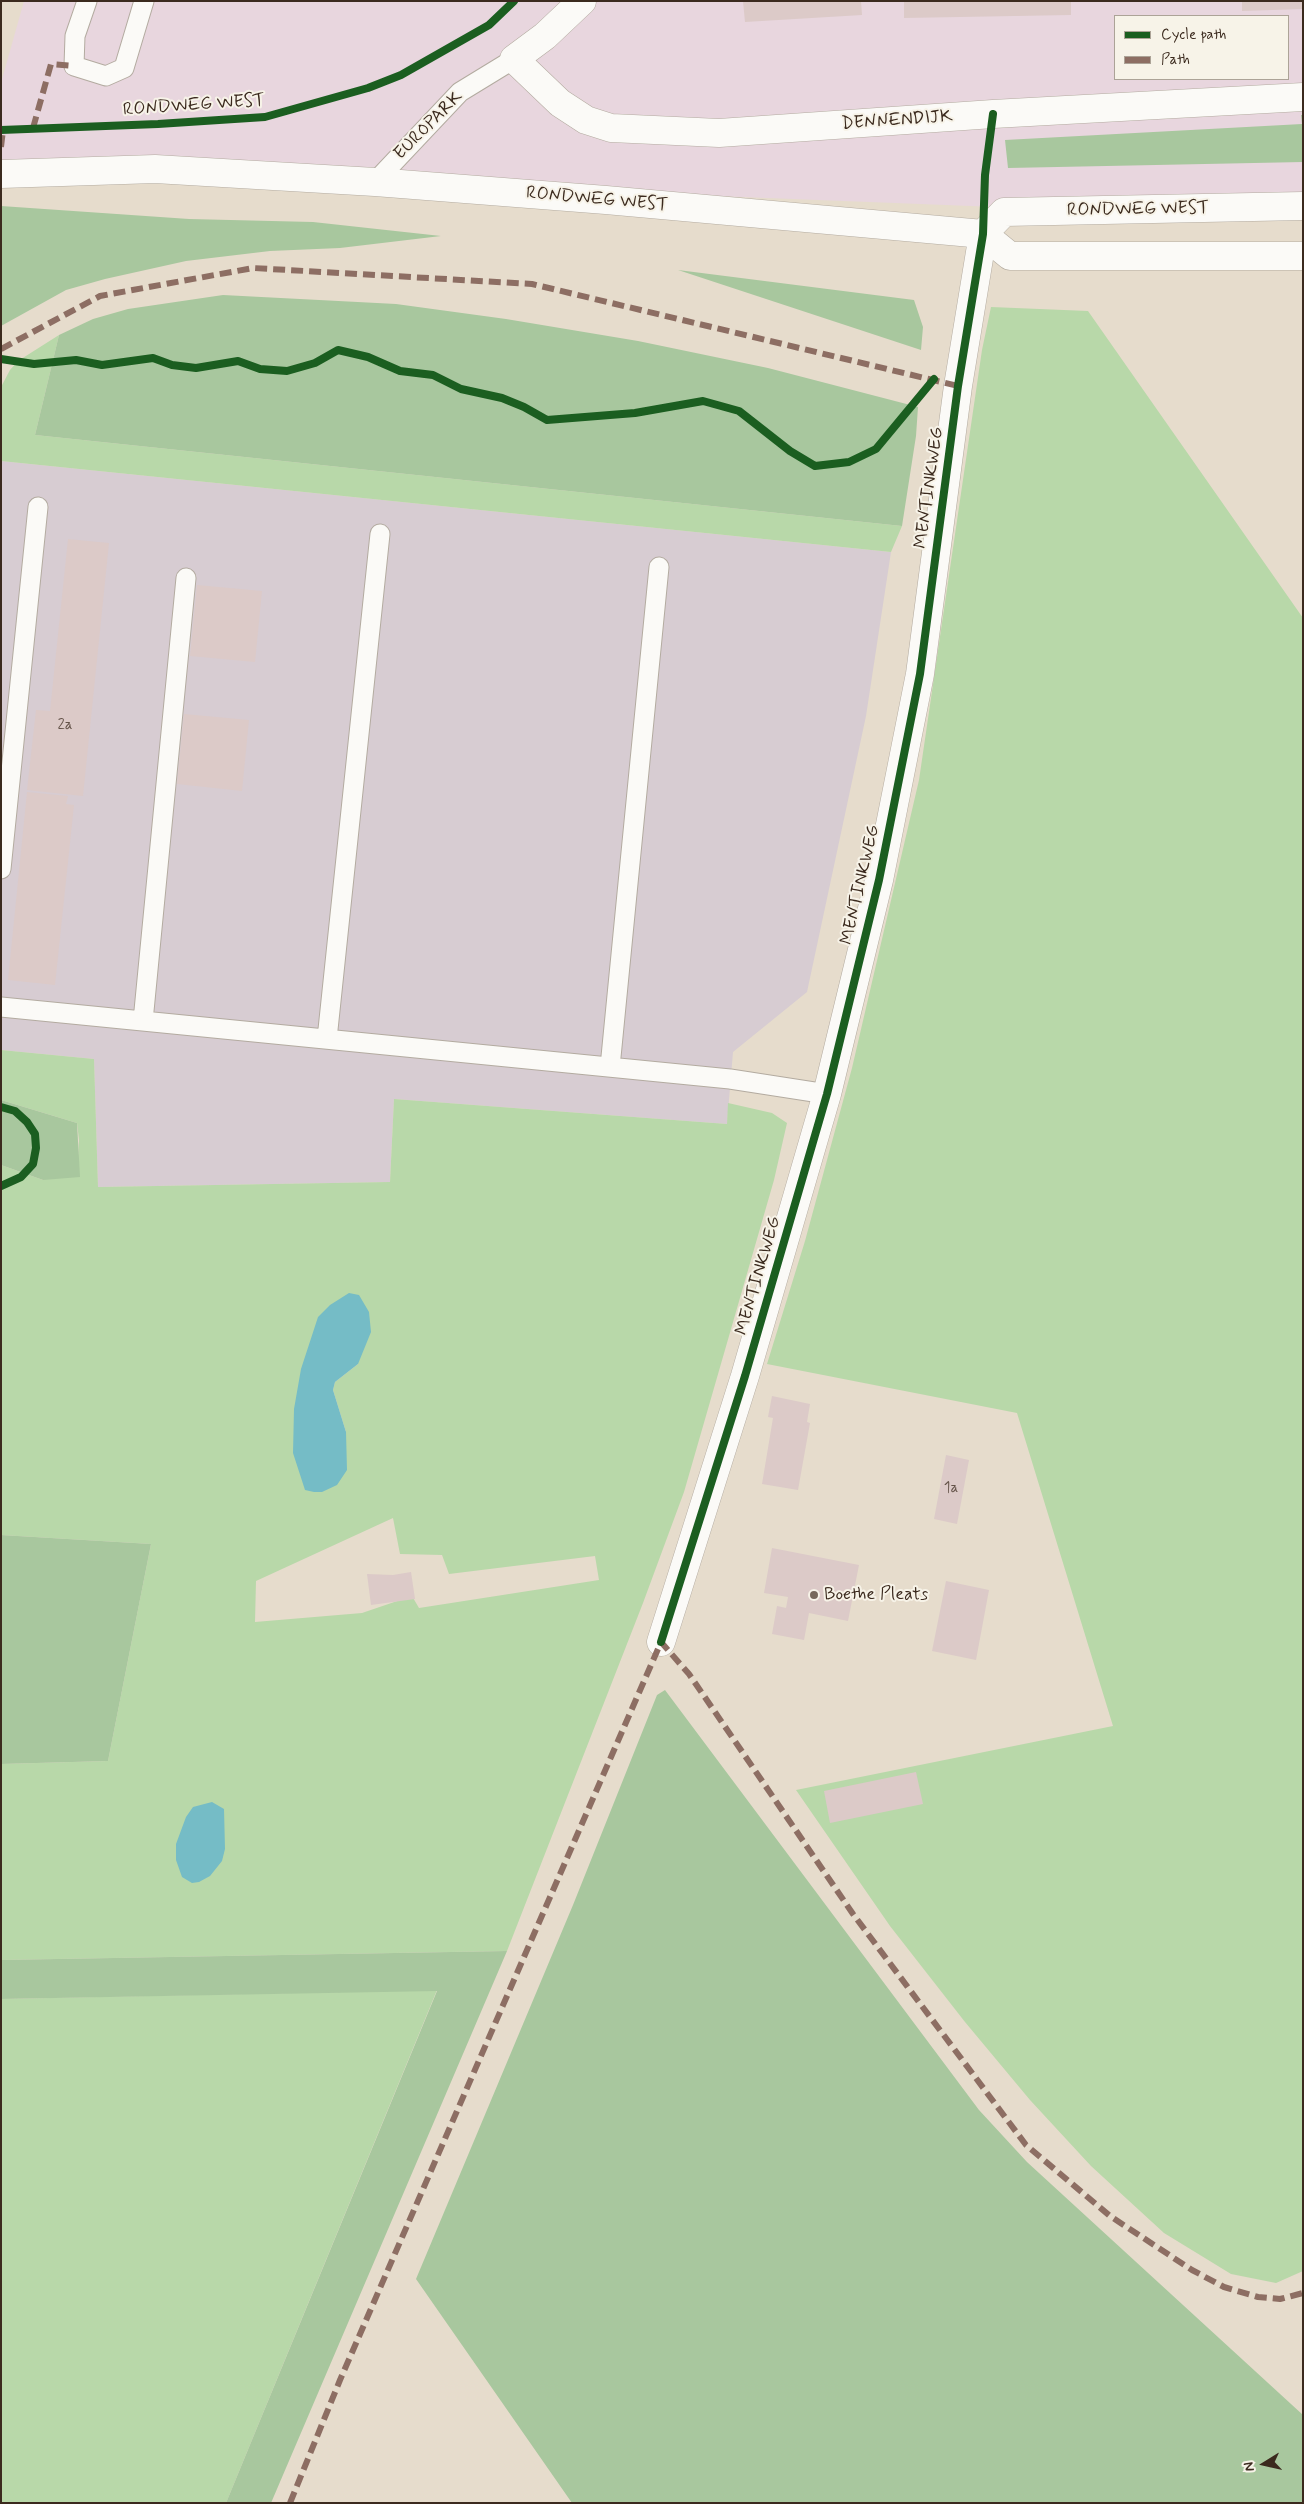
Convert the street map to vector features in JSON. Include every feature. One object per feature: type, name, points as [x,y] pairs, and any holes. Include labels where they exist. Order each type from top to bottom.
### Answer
[{"type":"street","name":"EUROPARK","points":[[514,59],[545,36],[582,1]]},
{"type":"street","name":"DENNENDIJK","points":[[514,59],[560,103],[586,120],[611,128],[719,133],[993,114],[1303,97]]},
{"type":"street","name":"RONDWEG WEST","points":[[1,174],[154,169],[375,182],[983,234],[1004,212],[1303,206]]},
{"type":"street","points":[[983,234],[1010,256],[1303,256]]},
{"type":"street","name":"MENTINKWEG","points":[[661,1642],[745,1376],[827,1094],[879,880],[920,674],[958,386],[983,234]]},
{"type":"lane","points":[[87,1],[75,36],[74,66],[106,76],[124,68],[144,1]]},
{"type":"lane","name":"EUROPARK","points":[[375,182],[460,92],[514,59]]},
{"type":"lane","points":[[1,869],[38,507]]},
{"type":"lane","points":[[327,1039],[380,534]]},
{"type":"lane","points":[[610,1067],[659,567]]},
{"type":"lane","points":[[143,1021],[186,578]]},
{"type":"lane","points":[[1,1007],[730,1079],[827,1094]]},
{"type":"shaded area","points":[[24,1],[1303,1],[1303,219],[1,168],[1,83]]},
{"type":"shaded area","points":[[1,461],[891,552],[866,716],[807,992],[733,1052],[727,1124],[394,1099],[390,1182],[98,1187],[94,1059],[1,1050]]},
{"type":"green space","points":[[1301,115],[1303,115],[1303,162],[1008,168],[1005,140],[1302,124]]},
{"type":"green space","points":[[1,206],[189,219],[313,222],[441,236],[340,248],[270,251],[186,261],[105,279],[66,290],[1,326]]},
{"type":"green space","points":[[678,270],[914,300],[923,327],[921,350]]},
{"type":"green space","points":[[223,295],[396,304],[506,319],[638,341],[768,368],[918,407],[916,436],[902,526],[35,435],[59,335],[93,319],[128,309]]},
{"type":"green space","points":[[991,307],[1088,311],[1303,618],[1303,2271],[1276,2283],[1231,2274],[1164,2233],[1091,2166],[1030,2100],[965,2022],[890,1926],[796,1790],[1113,1726],[1017,1413],[767,1364],[805,1241],[852,1068],[919,780],[982,350]]},
{"type":"green space","points":[[59,335],[35,435],[902,526],[891,552],[1,461],[1,387],[10,370],[18,361]]},
{"type":"green space","points":[[1,1050],[94,1059],[98,1187],[390,1182],[394,1099],[727,1124],[728,1103],[772,1113],[787,1123],[774,1180],[684,1492],[643,1603],[507,1951],[1,1960],[1,1764],[108,1761],[151,1544],[1,1535],[1,1165],[43,1180],[78,1159],[79,1140],[77,1123],[1,1100]],"holes":[[[358,1364],[335,1382],[333,1390],[346,1432],[301,1369]],[[393,1518],[400,1554],[442,1555],[449,1574],[595,1556],[599,1580],[419,1608],[412,1596],[362,1613],[255,1622],[256,1581]]]},
{"type":"green space","points":[[1,1100],[77,1123],[80,1177],[43,1180],[1,1165]]},
{"type":"green space","points":[[1,1535],[151,1544],[108,1761],[1,1764]]},
{"type":"green space","points":[[665,1690],[979,2110],[1027,2162],[1303,2415],[1303,2503],[572,2503],[416,2279],[573,1905],[657,1695]]},
{"type":"green space","points":[[507,1951],[271,2503],[226,2503],[437,1991],[1,1999],[1,1960]]},
{"type":"green space","points":[[437,1990],[226,2503],[1,2503],[1,1999]]},
{"type":"water","points":[[349,1293],[359,1295],[369,1312],[371,1332],[358,1364],[335,1382],[333,1390],[346,1432],[347,1470],[337,1485],[322,1492],[314,1492],[305,1490],[293,1453],[294,1409],[301,1369],[318,1317],[330,1305]]},
{"type":"water","points":[[212,1802],[224,1809],[225,1849],[222,1861],[210,1876],[199,1882],[192,1883],[182,1877],[176,1860],[176,1844],[186,1817],[193,1807]]},
{"type":"building","points":[[743,1],[861,1],[862,15],[745,22]]},
{"type":"building","points":[[904,1],[1071,1],[1071,15],[904,18]]},
{"type":"building","points":[[1242,1],[1303,1],[1303,9],[1242,11]]},
{"type":"building","points":[[68,539],[109,543],[83,796],[27,790],[36,710],[50,711]]},
{"type":"building","points":[[197,585],[262,591],[255,662],[190,656]]},
{"type":"building","points":[[184,714],[249,720],[242,791],[177,784]]},
{"type":"building","points":[[27,792],[68,796],[66,804],[74,805],[55,985],[8,980]]},
{"type":"building","points":[[772,1396],[810,1404],[807,1422],[810,1423],[798,1490],[762,1484],[773,1418],[768,1417]]},
{"type":"building","points":[[946,1455],[969,1460],[957,1524],[934,1519]]},
{"type":"building","name":"Boethe Pleats","points":[[772,1548],[859,1565],[848,1621],[809,1613],[804,1640],[772,1634],[777,1606],[786,1608],[788,1597],[764,1593]]},
{"type":"building","points":[[411,1572],[415,1599],[371,1605],[367,1574],[393,1575]]},
{"type":"building","points":[[946,1581],[989,1590],[976,1660],[932,1651]]},
{"type":"building","points":[[916,1772],[923,1804],[830,1823],[824,1791]]},
{"type":"marked path","points":[[33,128],[51,64],[74,66]]},
{"type":"marked path","points":[[1,147],[3,130]]},
{"type":"marked path","points":[[1,349],[100,296],[253,268],[532,284],[958,386]]},
{"type":"marked path","points":[[290,2503],[340,2380],[661,1642],[689,1674],[853,1914],[1026,2145],[1110,2216],[1192,2270],[1224,2287],[1258,2297],[1280,2299],[1303,2293]]},
{"type":"cycle path","points":[[1,130],[158,124],[265,117],[368,88],[401,75],[489,25],[514,1]]},
{"type":"cycle path","points":[[661,1642],[745,1376],[827,1094],[879,880],[920,674],[958,386],[983,234],[985,175],[993,114]]},
{"type":"cycle path","points":[[1,359],[34,364],[76,360],[102,365],[153,358],[172,365],[196,368],[238,361],[260,369],[287,371],[315,363],[338,350],[368,357],[400,371],[433,375],[461,389],[502,398],[524,407],[547,420],[635,413],[703,401],[739,411],[790,451],[815,466],[849,462],[876,449],[934,379]]},
{"type":"cycle path","points":[[1,1107],[15,1111],[27,1122],[35,1134],[36,1148],[33,1164],[21,1177],[1,1186]]},
{"type":"place","name":"Boethe Pleats","points":[[814,1595]]}]
